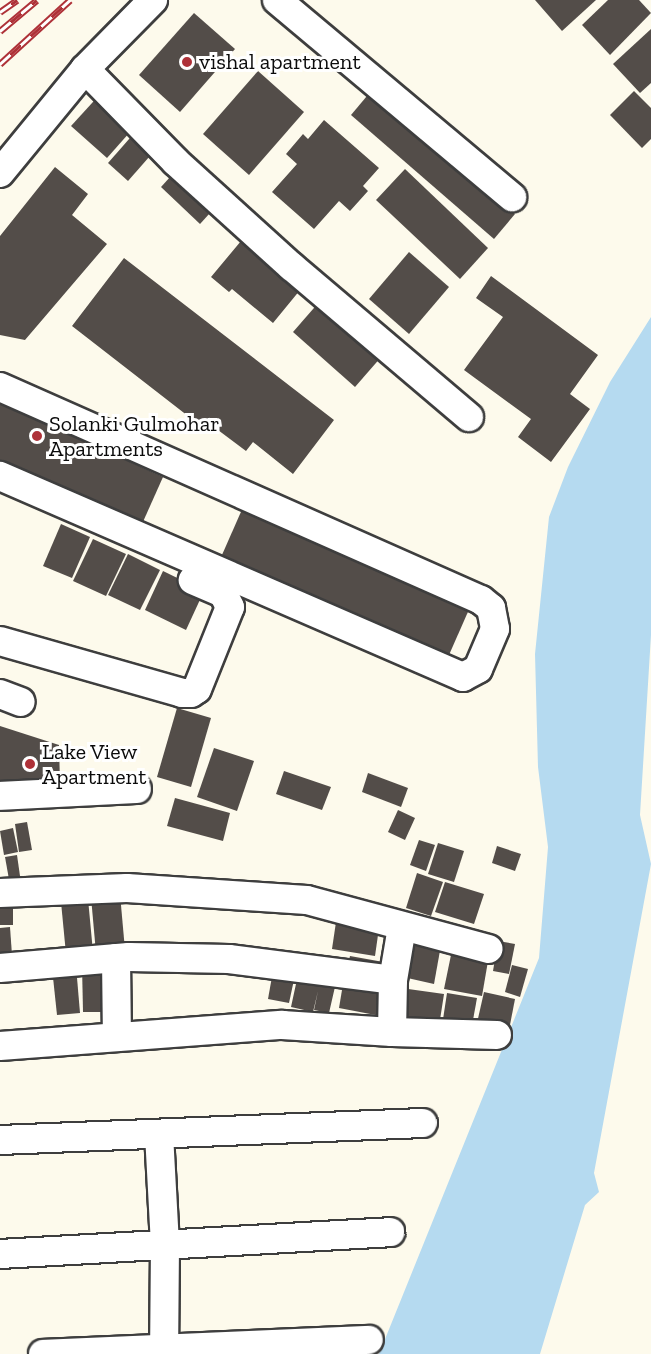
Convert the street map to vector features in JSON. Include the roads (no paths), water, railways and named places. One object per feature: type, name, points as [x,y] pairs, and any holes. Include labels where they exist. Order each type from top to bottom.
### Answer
[{"type":"street","points":[[0,173],[85,69],[153,0]]},
{"type":"street","points":[[277,0],[512,197]]},
{"type":"street","points":[[85,69],[176,162],[292,267],[469,417]]},
{"type":"street","points":[[0,387],[481,600],[491,608],[495,629],[478,669],[463,677],[0,476]]},
{"type":"street","points":[[0,494],[223,593],[230,607],[197,689],[191,693],[182,693],[0,641]]},
{"type":"street","points":[[0,796],[137,789]]},
{"type":"street","points":[[0,893],[127,888],[307,900],[489,949]]},
{"type":"street","points":[[392,1032],[393,980],[402,927]]},
{"type":"street","points":[[0,968],[116,958],[229,959],[393,980]]},
{"type":"street","points":[[116,958],[117,1036]]},
{"type":"street","points":[[0,1046],[282,1025],[392,1032],[497,1035]]},
{"type":"street","points":[[0,1140],[423,1123]]},
{"type":"street","points":[[159,1134],[165,1245],[164,1352]]},
{"type":"street","points":[[0,1254],[390,1232]]},
{"type":"street","points":[[43,1354],[164,1352],[369,1340]]},
{"type":"water","points":[[651,317],[651,635],[640,815],[651,864],[594,1173],[599,1192],[585,1205],[540,1354],[379,1354],[539,958],[548,847],[538,767],[535,654],[549,517],[568,467],[610,382]]},
{"type":"railway","points":[[0,12],[17,0]]},
{"type":"railway","points":[[0,31],[37,0]]},
{"type":"railway","points":[[0,64],[70,0]]},
{"type":"place","name":"vishal apartment","points":[[187,62]]},
{"type":"place","name":"Solanki Gulmohar Apartments","points":[[37,436]]},
{"type":"place","name":"Lake View Apartment","points":[[30,764]]}]
